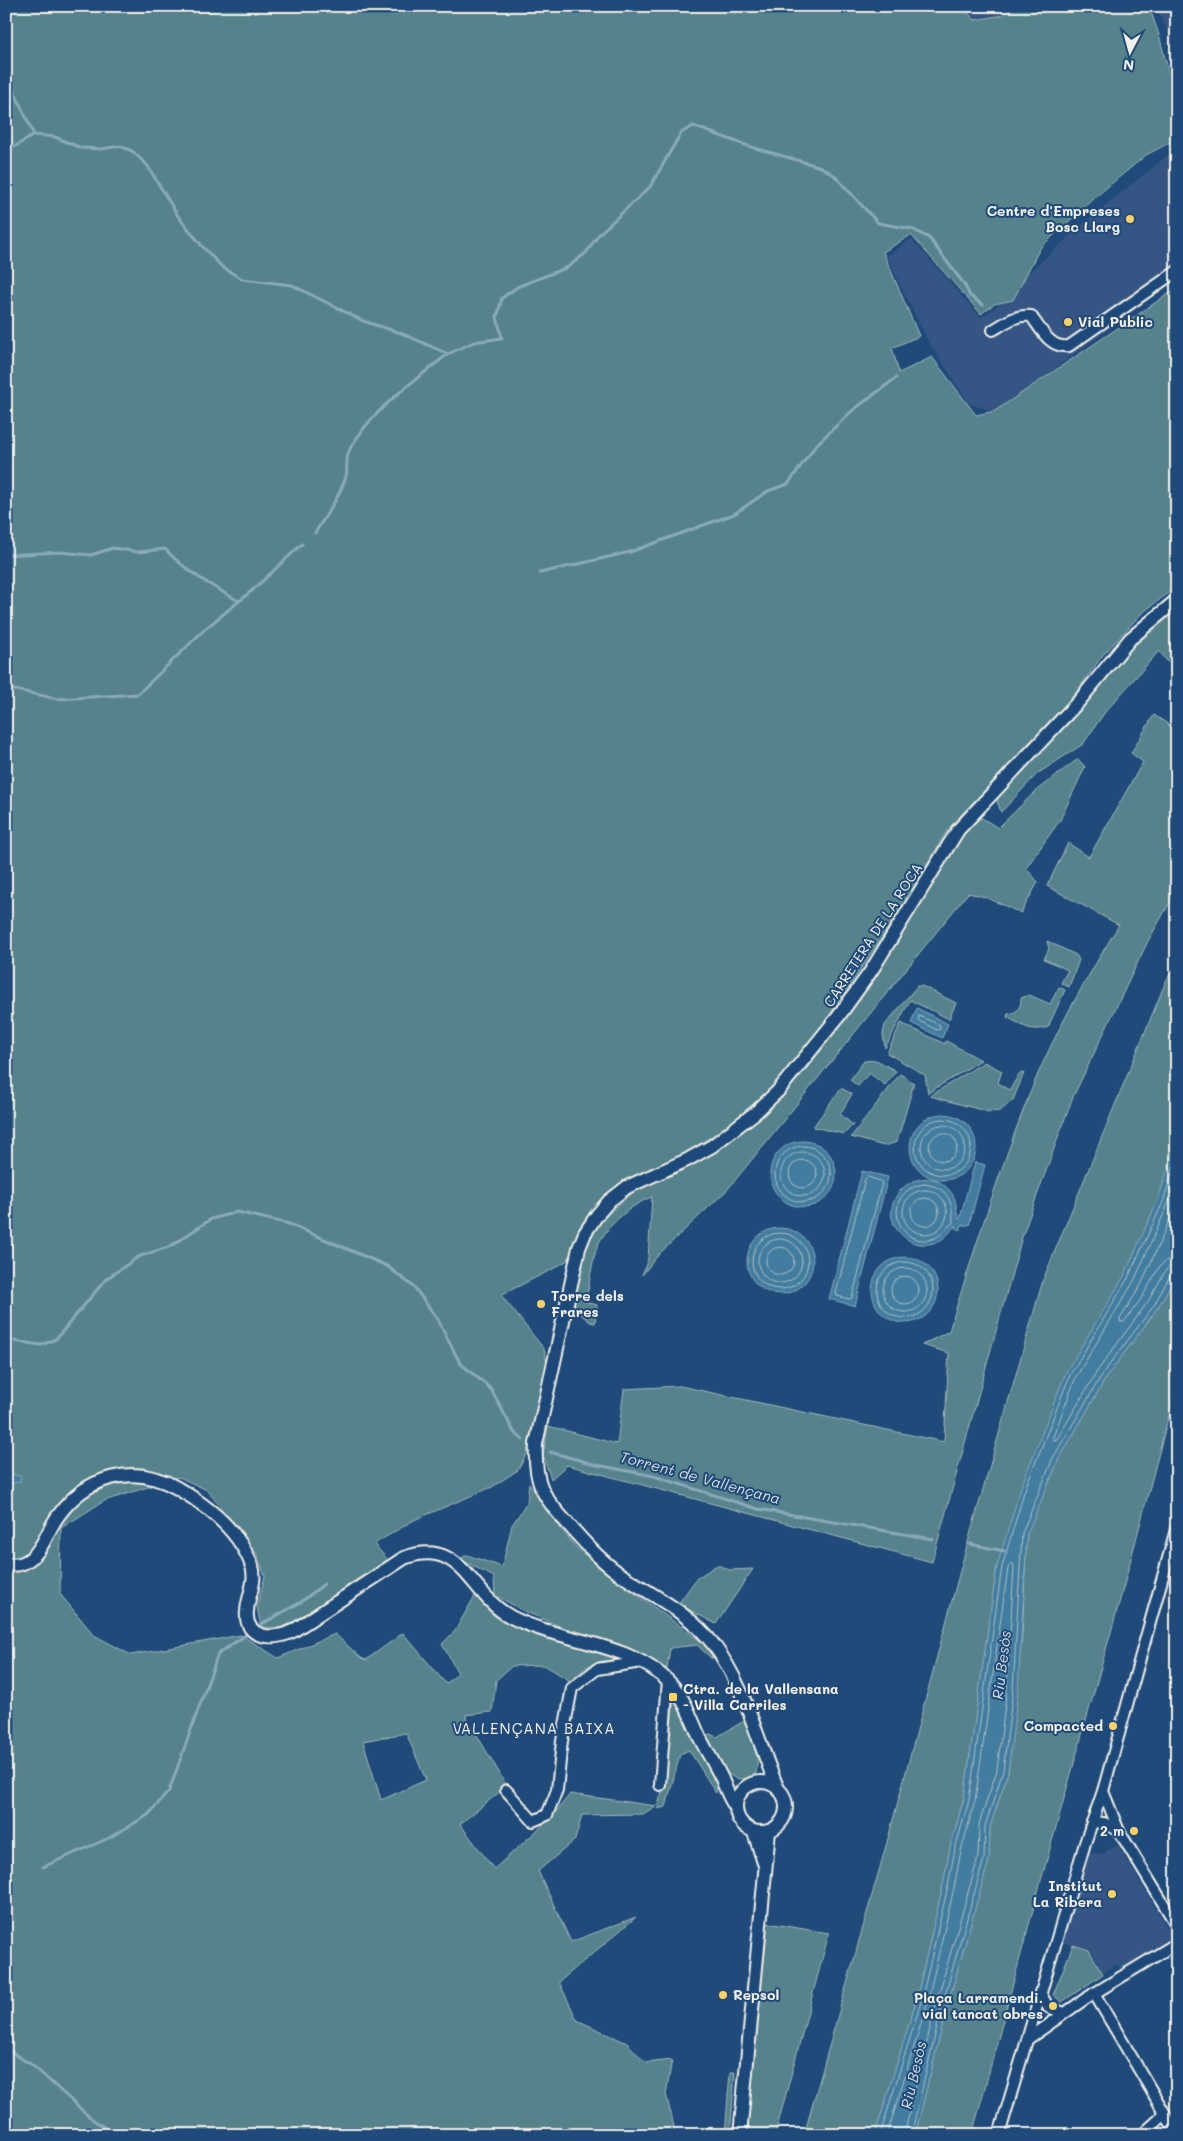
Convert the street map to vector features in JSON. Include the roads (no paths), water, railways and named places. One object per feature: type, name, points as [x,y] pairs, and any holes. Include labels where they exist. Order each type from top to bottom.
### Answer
[{"type":"street","points":[[993,330],[1013,318],[1023,315],[1031,316],[1052,342],[1062,347],[1069,346],[1177,271]]},
{"type":"street","name":"CARRETERA DE LA ROCA","points":[[766,1763],[764,1749],[734,1678],[714,1644],[696,1626],[616,1571],[594,1553],[557,1512],[539,1485],[535,1466],[536,1444],[579,1248],[585,1233],[597,1214],[627,1187],[687,1160],[712,1146],[756,1112],[778,1091],[838,1017],[871,971],[958,830],[1078,701],[1130,639],[1177,600]]},
{"type":"street","points":[[6,1564],[21,1564],[31,1558],[57,1517],[82,1490],[108,1479],[142,1475],[159,1479],[195,1498],[219,1518],[235,1536],[247,1554],[253,1568],[253,1584],[246,1611],[251,1627],[258,1634],[266,1637],[276,1637],[293,1631],[404,1558],[424,1553],[436,1554],[456,1563],[493,1604],[512,1618],[642,1662],[655,1669],[668,1680],[684,1702],[705,1749],[735,1806],[740,1822],[754,1832],[769,1831],[779,1825],[785,1815],[786,1804],[766,1763]]},
{"type":"street","points":[[999,2135],[1040,1992],[1103,1791],[1177,1527]]},
{"type":"street","points":[[506,1790],[533,1821],[547,1815],[557,1790],[562,1741],[572,1688],[597,1669],[642,1662]]},
{"type":"street","points":[[660,1785],[668,1680]]},
{"type":"street","points":[[760,1782],[766,1763]]},
{"type":"street","points":[[721,1778],[742,1790]]},
{"type":"street","points":[[735,1806],[742,1790],[752,1784],[766,1783],[778,1789]]},
{"type":"street","points":[[1103,1791],[1119,1831],[1177,1926]]},
{"type":"street","points":[[1092,1822],[1104,1823],[1119,1831]]},
{"type":"street","points":[[740,2135],[769,1831]]},
{"type":"street","points":[[754,1832],[766,1867]]},
{"type":"street","points":[[1028,2039],[1094,1993],[1177,1943]]},
{"type":"street","points":[[1040,1992],[1048,2007],[1064,2013]]},
{"type":"street","points":[[1094,1993],[1164,2115],[1177,2134]]},
{"type":"street","points":[[1142,2135],[1164,2115]]},
{"type":"water","points":[[917,1008],[948,1024],[942,1038],[911,1023]]},
{"type":"water","points":[[943,1114],[956,1117],[966,1124],[973,1134],[976,1147],[973,1160],[966,1170],[956,1177],[943,1180],[930,1177],[920,1170],[913,1160],[910,1147],[913,1134],[920,1124],[930,1117]]},
{"type":"water","name":"Riu Besòs","points":[[1177,1139],[1177,1273],[1157,1309],[1107,1376],[1058,1461],[1027,1534],[1018,1690],[1008,1772],[990,1827],[989,1860],[948,2003],[915,2135],[875,2135],[916,2001],[950,1848],[964,1798],[997,1566],[1021,1487],[1066,1372],[1124,1276],[1158,1200]]},
{"type":"water","points":[[803,1141],[816,1144],[826,1151],[833,1161],[836,1174],[833,1187],[826,1197],[816,1204],[803,1207],[790,1204],[780,1197],[773,1187],[770,1174],[773,1161],[780,1151],[790,1144]]},
{"type":"water","points":[[975,1162],[985,1165],[969,1225],[962,1225],[960,1230],[955,1228],[955,1225],[945,1237],[931,1244],[916,1243],[903,1236],[894,1224],[891,1211],[895,1199],[902,1188],[913,1181],[926,1178],[938,1181],[953,1194],[959,1219]]},
{"type":"water","points":[[862,1171],[888,1177],[855,1306],[829,1299]]},
{"type":"water","points":[[780,1228],[793,1231],[803,1238],[810,1248],[813,1261],[810,1274],[803,1284],[793,1291],[780,1294],[767,1291],[757,1284],[750,1274],[747,1261],[750,1248],[757,1238],[767,1231]]},
{"type":"water","points":[[905,1257],[918,1260],[928,1267],[935,1277],[938,1290],[935,1303],[928,1313],[918,1320],[905,1323],[892,1320],[882,1313],[875,1303],[872,1290],[875,1277],[882,1267],[892,1260]]},
{"type":"water","points":[[11,1473],[21,1477],[20,1482],[6,1484],[6,1474]]},
{"type":"waterway","points":[[6,73],[34,135]]},
{"type":"waterway","points":[[6,153],[34,135],[55,137],[81,148],[101,149],[120,146],[132,151],[147,165],[178,216],[222,267],[242,279],[292,285],[363,321],[401,333],[448,354],[474,342],[502,338],[497,317],[502,298],[517,287],[568,267],[586,253],[599,234],[650,187],[681,133],[693,126],[748,146],[821,167],[834,175],[878,223],[912,229],[929,238],[964,284],[970,296],[983,305]]},
{"type":"waterway","points":[[315,533],[340,491],[346,476],[348,452],[359,435],[394,397],[448,354]]},
{"type":"waterway","points":[[540,573],[630,552],[734,514],[768,491],[788,484],[816,445],[852,411],[896,378]]},
{"type":"waterway","points":[[6,688],[58,699],[138,694],[205,629],[254,589],[302,544]]},
{"type":"waterway","points":[[6,555],[60,552],[91,555],[113,548],[138,552],[165,549],[200,578],[239,601]]},
{"type":"waterway","name":"Torrent de Vallençana","points":[[6,1340],[41,1345],[56,1339],[106,1279],[138,1257],[171,1246],[211,1219],[237,1212],[289,1224],[387,1266],[414,1287],[437,1318],[460,1363],[491,1389],[514,1432],[523,1440]]},
{"type":"waterway","name":"Torrent de Vallençana","points":[[550,1452],[597,1465],[654,1476],[758,1509],[933,1539]]},
{"type":"waterway","name":"Torrent de Vallençana","points":[[970,1544],[1004,1551]]},
{"type":"waterway","points":[[255,1628],[301,1602],[324,1584]]},
{"type":"waterway","points":[[43,1867],[109,1838],[148,1815],[169,1791],[218,1654],[250,1632]]},
{"type":"waterway","points":[[6,2049],[32,2065],[92,2119],[116,2135]]},
{"type":"place","name":"Centre d'Empreses Bosc Llarg","points":[[1130,219]]},
{"type":"place","name":"Vial Public","points":[[1068,322]]},
{"type":"place","name":"Torre dels Frares","points":[[541,1304]]},
{"type":"place","name":"Ctra. de la Vallensana - Villa Carriles","points":[[673,1697]]},
{"type":"place","name":"Compacted","points":[[1113,1726]]},
{"type":"place","name":"2 m","points":[[1134,1831]]},
{"type":"place","name":"Institut La Ribera","points":[[1112,1894]]},
{"type":"place","name":"Repsol","points":[[723,1995]]},
{"type":"place","name":"Plaça Larramendi. vial tancat obres","points":[[1053,2006]]},
{"type":"district","name":"VALLENÇANA BAIXA","points":[[534,1729]]}]
